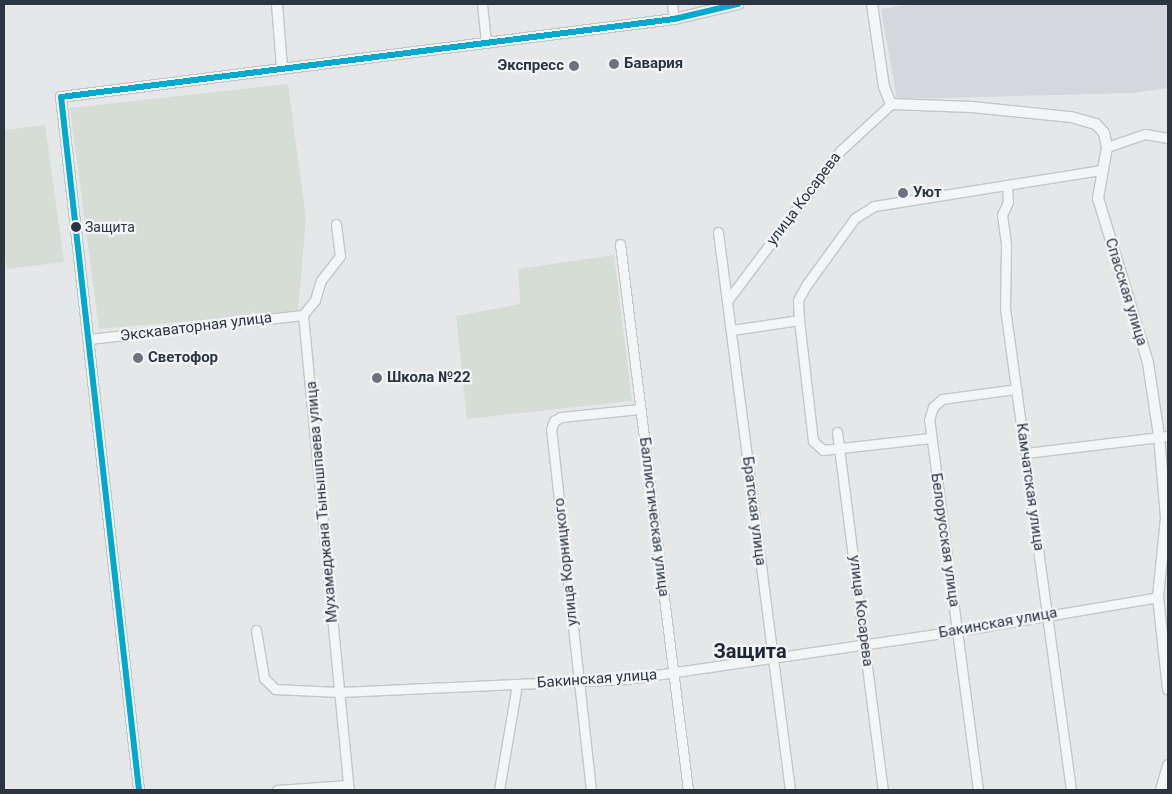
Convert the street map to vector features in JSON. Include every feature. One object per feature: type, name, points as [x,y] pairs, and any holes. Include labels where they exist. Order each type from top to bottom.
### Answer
[{"type":"street","points":[[277,4],[282,67]]},
{"type":"street","points":[[482,4],[486,42]]},
{"type":"street","points":[[672,4],[674,19]]},
{"type":"street","points":[[139,790],[61,96],[674,19],[738,4]]},
{"type":"street","points":[[872,4],[884,87],[891,104],[972,107],[1071,117],[1096,124],[1104,133],[1107,147],[1145,134],[1168,138]]},
{"type":"street","name":"улица Косарева","points":[[727,301],[840,151],[891,104]]},
{"type":"street","name":"Спасская улица","points":[[1107,147],[1098,198],[1148,363],[1164,436],[1166,518],[1158,597],[1168,674],[1168,689]]},
{"type":"street","points":[[930,438],[823,450],[813,441],[798,300],[807,284],[856,218],[874,206],[1102,170]]},
{"type":"street","name":"Камчатская улица","points":[[1007,185],[1008,202],[1002,215],[1006,245],[1006,308],[1071,790]]},
{"type":"street","points":[[304,315],[315,300],[321,280],[340,256],[336,224]]},
{"type":"street","name":"Братская улица","points":[[718,232],[790,790]]},
{"type":"street","name":"Баллистическая улица","points":[[620,244],[688,790]]},
{"type":"street","name":"Экскаваторная улица","points":[[89,340],[304,315]]},
{"type":"street","name":"Мухамеджана Тынышпаева улица","points":[[304,315],[348,787]]},
{"type":"street","points":[[732,330],[799,320]]},
{"type":"street","name":"Белорусская улица","points":[[978,790],[929,420],[933,407],[942,399],[1016,388]]},
{"type":"street","name":"улица Корницкого","points":[[591,790],[551,429],[554,421],[561,417],[640,409]]},
{"type":"street","name":"улица Косарева","points":[[837,432],[883,790]]},
{"type":"street","points":[[1026,453],[1164,436]]},
{"type":"street","name":"Бакинская улица","points":[[256,630],[264,678],[275,689],[339,692],[628,679],[958,631],[1158,597]]},
{"type":"street","points":[[499,790],[517,685]]},
{"type":"street","points":[[1161,790],[1168,765]]},
{"type":"street","points":[[277,790],[348,787]]},
{"type":"shaded area","points":[[915,4],[1168,4],[1168,88],[1131,93],[897,99],[881,9]]},
{"type":"shaded area","points":[[288,84],[306,218],[298,312],[99,329],[70,108]]},
{"type":"shaded area","points":[[45,125],[64,262],[7,269],[4,244],[4,130]]},
{"type":"shaded area","points":[[614,255],[632,401],[467,419],[456,316],[520,304],[518,269]]},
{"type":"transit line","points":[[139,790],[61,97],[674,19],[738,4]]},
{"type":"place","name":"Бавария","points":[[614,64]]},
{"type":"place","name":"Экспресс","points":[[574,66]]},
{"type":"place","name":"Уют","points":[[903,193]]},
{"type":"place","name":"Защита","points":[[76,227]]},
{"type":"place","name":"Светофор","points":[[138,358]]},
{"type":"place","name":"Школа №22","points":[[377,378]]},
{"type":"district","name":"Защита","points":[[750,651]]}]
